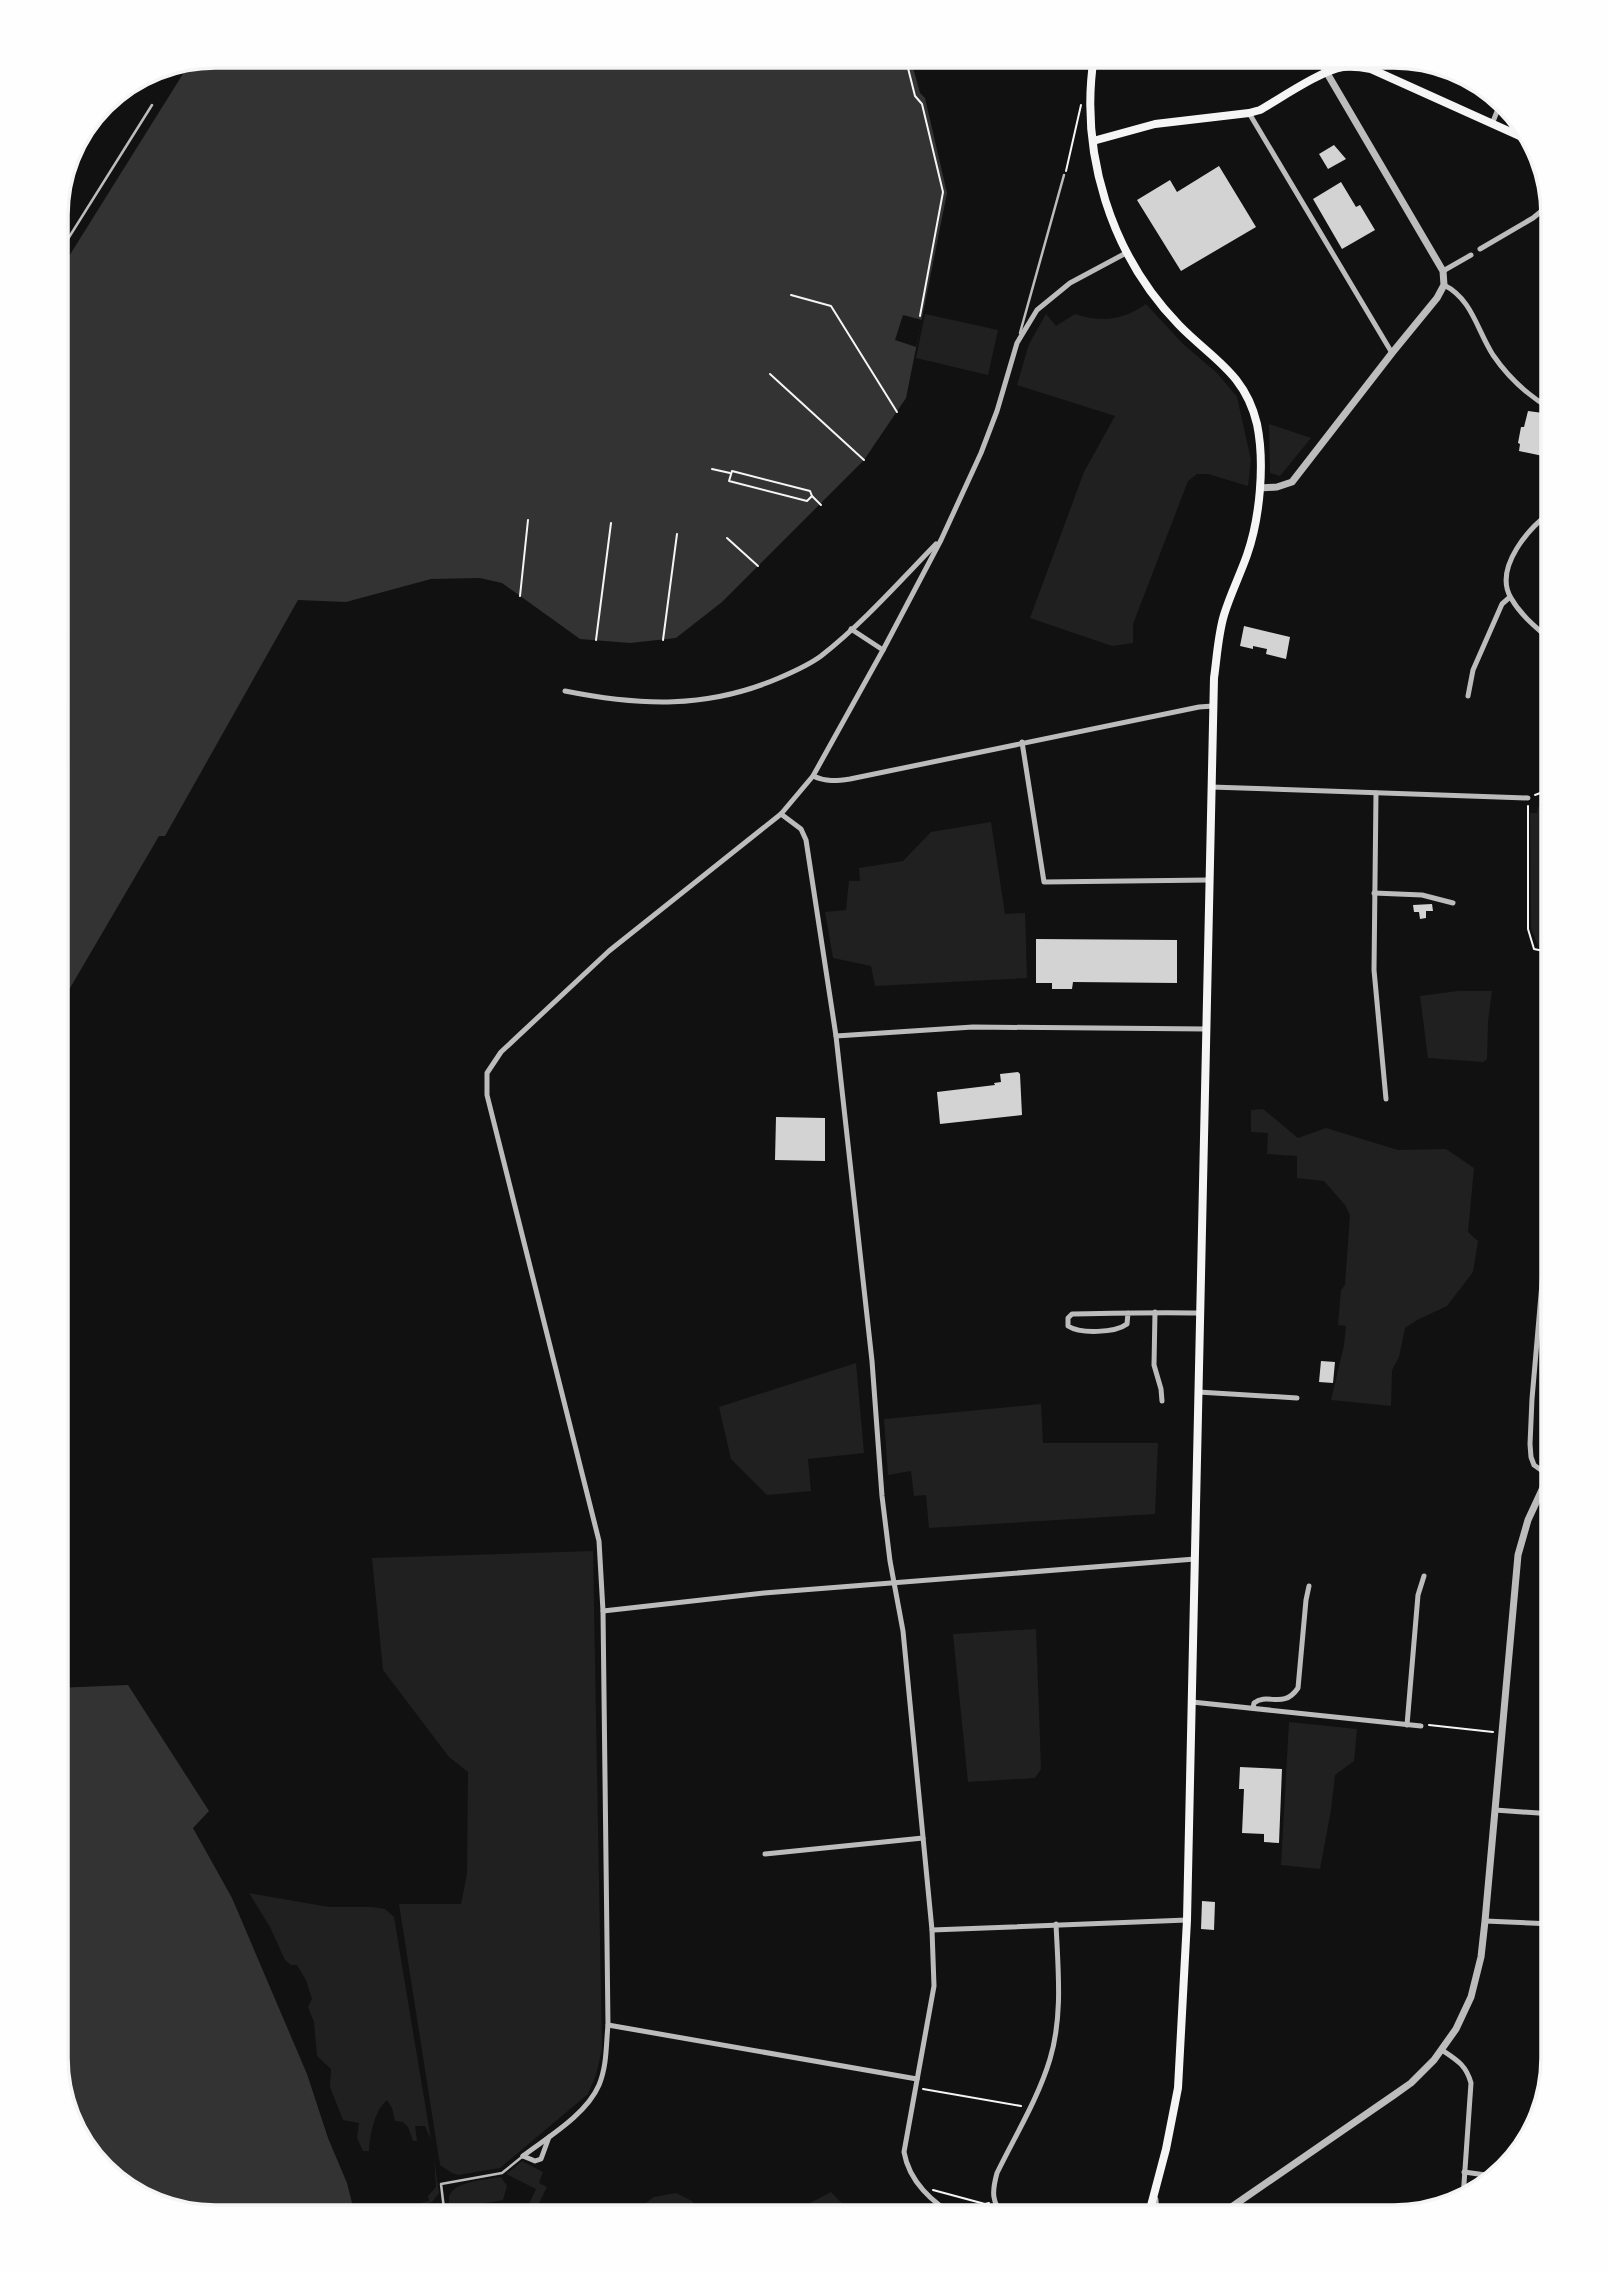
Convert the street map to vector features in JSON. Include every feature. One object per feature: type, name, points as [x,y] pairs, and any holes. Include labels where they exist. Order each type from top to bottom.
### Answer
[{"type":"main road","points":[[1092,69],[1093,141],[1104,200],[1113,227],[1144,281],[1180,326],[1231,371],[1242,388],[1257,425],[1260,488],[1257,517],[1248,553],[1223,616],[1214,678],[1187,1920],[1178,2088],[1151,2205]]},
{"type":"main road","points":[[1093,141],[1155,124],[1260,110],[1336,69]]},
{"type":"main road","points":[[1370,69],[1516,134]]},
{"type":"street","points":[[1260,488],[1277,487],[1292,482],[1437,298],[1444,285],[1443,271],[1325,69]]},
{"type":"street","points":[[1492,124],[1497,111]]},
{"type":"street","points":[[1249,113],[1392,353]]},
{"type":"street","points":[[1480,249],[1541,212]]},
{"type":"street","points":[[523,2157],[591,2098],[599,2084],[605,2062],[608,2025],[603,1611],[599,1541],[487,1095],[487,1073],[501,1052],[596,962],[781,814],[813,776],[941,540],[989,433],[1017,343],[1037,310],[1070,283],[1126,253]]},
{"type":"street","points":[[1443,271],[1471,255]]},
{"type":"street","points":[[1444,285],[1455,291],[1465,302],[1500,364],[1524,390],[1541,402]]},
{"type":"street","points":[[1541,520],[1517,548],[1506,586],[1510,597],[1541,632]]},
{"type":"street","points":[[565,691],[644,703],[673,703],[740,693],[794,672],[820,657],[941,540]]},
{"type":"street","points":[[1468,696],[1473,670],[1502,604],[1510,597]]},
{"type":"street","points":[[851,629],[883,650]]},
{"type":"street","points":[[813,776],[834,781],[1213,706]]},
{"type":"street","points":[[1022,742],[1044,882],[1209,880]]},
{"type":"street","points":[[1211,788],[1528,797]]},
{"type":"street","points":[[1376,793],[1374,970],[1385,1098]]},
{"type":"street","points":[[781,814],[801,829],[806,840],[836,1036],[872,1361],[882,1496],[902,1631],[932,1930],[934,1986],[904,2152],[910,2173],[920,2187],[940,2205]]},
{"type":"street","points":[[1374,893],[1422,895],[1452,902]]},
{"type":"street","points":[[836,1036],[948,1027],[1206,1029]]},
{"type":"street","points":[[1128,1312],[1127,1324],[1118,1329],[1076,1330],[1068,1326],[1068,1318],[1072,1314],[1128,1312],[1200,1313]]},
{"type":"street","points":[[1155,1312],[1154,1365],[1162,1402]]},
{"type":"street","points":[[1541,1315],[1532,1399],[1531,1457],[1534,1465],[1541,1470]]},
{"type":"street","points":[[1198,1392],[1297,1398]]},
{"type":"street","points":[[1234,2205],[1411,2082],[1442,2050],[1456,2029],[1471,1997],[1481,1957],[1485,1921],[1518,1555],[1528,1520],[1541,1491]]},
{"type":"street","points":[[603,1611],[764,1593],[1195,1559]]},
{"type":"street","points":[[1407,1725],[1418,1595],[1424,1576]]},
{"type":"street","points":[[1253,1708],[1256,1701],[1283,1700],[1294,1694],[1298,1688],[1309,1586]]},
{"type":"street","points":[[1192,1702],[1421,1726]]},
{"type":"street","points":[[1495,1810],[1541,1813]]},
{"type":"street","points":[[765,1854],[923,1838]]},
{"type":"street","points":[[932,1930],[1187,1920]]},
{"type":"street","points":[[1485,1921],[1541,1923]]},
{"type":"street","points":[[995,2205],[993,2188],[997,2173],[1050,2059],[1056,2035],[1059,2005],[1056,1924]]},
{"type":"street","points":[[608,2025],[917,2079]]},
{"type":"street","points":[[1442,2050],[1468,2069],[1471,2083],[1463,2187]]},
{"type":"street","points":[[523,2157],[535,2161],[541,2159],[549,2136]]},
{"type":"street","points":[[1464,2172],[1482,2175]]},
{"type":"street","points":[[1155,2191],[1156,2205]]},
{"type":"lane","points":[[69,238],[152,105]]},
{"type":"lane","points":[[1017,343],[1064,175]]},
{"type":"lane","points":[[443,2204],[441,2184],[502,2173],[523,2157]]},
{"type":"path","points":[[908,69],[915,96],[922,104],[943,192],[920,316]]},
{"type":"path","points":[[1064,175],[1079,119]]},
{"type":"path","points":[[791,295],[831,306],[897,412]]},
{"type":"path","points":[[770,374],[864,460]]},
{"type":"path","points":[[712,469],[810,491],[821,505]]},
{"type":"path","points":[[731,473],[729,481],[807,501],[812,496]]},
{"type":"path","points":[[520,596],[528,520]]},
{"type":"path","points":[[596,640],[611,523]]},
{"type":"path","points":[[663,640],[677,534]]},
{"type":"path","points":[[727,538],[758,566]]},
{"type":"path","points":[[1541,793],[1528,797],[1528,929],[1534,949],[1541,950]]},
{"type":"path","points":[[1421,1726],[1492,1732]]},
{"type":"path","points":[[915,2088],[1029,2107]]},
{"type":"path","points":[[920,2187],[985,2204],[993,2202]]},
{"type":"shaded area","points":[[206,69],[914,69],[920,93],[925,98],[947,193],[906,398],[864,460],[722,602],[676,638],[630,643],[580,639],[502,583],[480,578],[431,579],[346,602],[298,600],[165,836],[159,836],[69,991],[69,256],[184,72]]},
{"type":"shaded area","points":[[1146,304],[1183,344],[1217,373],[1237,397],[1251,460],[1248,486],[1208,474],[1197,474],[1188,481],[1133,624],[1133,643],[1112,646],[1030,618],[1084,472],[1115,416],[1017,385],[1029,344],[1046,314],[1056,326],[1075,314],[1103,319],[1121,317]]},
{"type":"shaded area","points":[[925,314],[998,330],[988,375],[916,358]]},
{"type":"shaded area","points":[[1269,424],[1311,438],[1280,476],[1270,473]]},
{"type":"shaded area","points":[[1538,807],[1541,807],[1541,951],[1531,928],[1530,813],[1537,813]]},
{"type":"shaded area","points":[[991,822],[1005,914],[1025,913],[1027,978],[875,986],[871,966],[833,958],[825,912],[846,910],[849,881],[860,881],[859,868],[903,861],[931,832]]},
{"type":"shaded area","points":[[1458,991],[1492,991],[1487,1059],[1483,1062],[1428,1058],[1420,996]]},
{"type":"shaded area","points":[[1263,1109],[1298,1138],[1326,1128],[1398,1150],[1446,1149],[1474,1168],[1468,1232],[1478,1241],[1473,1272],[1447,1306],[1405,1328],[1399,1357],[1392,1370],[1391,1406],[1331,1400],[1346,1326],[1338,1325],[1341,1290],[1345,1285],[1350,1215],[1345,1205],[1324,1181],[1297,1178],[1297,1156],[1267,1154],[1268,1133],[1251,1132],[1251,1110]]},
{"type":"shaded area","points":[[856,1363],[864,1453],[808,1459],[811,1491],[767,1495],[731,1459],[719,1407]]},
{"type":"shaded area","points":[[1041,1404],[1043,1443],[1158,1443],[1155,1514],[929,1528],[926,1495],[914,1496],[911,1471],[888,1475],[884,1419]]},
{"type":"shaded area","points":[[593,1551],[602,2049],[588,2094],[500,2168],[458,2175],[440,2165],[399,1904],[461,1904],[467,1874],[468,1772],[449,1757],[383,1670],[372,1558]]},
{"type":"shaded area","points":[[1036,1629],[1041,1769],[1035,1778],[968,1782],[953,1634]]},
{"type":"shaded area","points":[[128,1685],[209,1811],[193,1828],[232,1898],[307,2074],[328,2138],[347,2183],[352,2204],[206,2204],[168,2197],[150,2190],[111,2162],[88,2131],[73,2096],[68,2058],[68,1687]]},
{"type":"shaded area","points":[[1289,1722],[1357,1729],[1354,1761],[1335,1775],[1320,1869],[1281,1865]]},
{"type":"shaded area","points":[[249,1893],[329,1907],[385,1909],[394,1917],[431,2140],[425,2126],[415,2126],[417,2141],[413,2141],[408,2127],[403,2122],[395,2121],[387,2100],[376,2117],[369,2151],[363,2151],[357,2138],[359,2123],[343,2120],[330,2087],[331,2069],[317,2056],[314,2022],[308,2007],[312,1999],[306,1980],[297,1965],[291,1965],[285,1960],[270,1927]]},
{"type":"shaded area","points":[[434,2158],[439,2193],[432,2202],[418,2204],[429,2201],[428,2196],[436,2187]]},
{"type":"shaded area","points":[[522,2161],[543,2172],[539,2183],[547,2187],[538,2204],[529,2204],[536,2189],[506,2174]]},
{"type":"shaded area","points":[[501,2177],[507,2186],[503,2200],[478,2204],[450,2204],[450,2194],[469,2182]]},
{"type":"shaded area","points":[[831,2192],[843,2205],[807,2205]]},
{"type":"shaded area","points":[[676,2193],[694,2204],[644,2204],[654,2197]]},
{"type":"pier","points":[[903,315],[922,320],[916,347],[895,340]]},
{"type":"building","points":[[1334,145],[1346,159],[1328,169],[1319,154]]},
{"type":"building","points":[[1219,166],[1256,227],[1181,271],[1137,200],[1170,180],[1177,192]]},
{"type":"building","points":[[1341,182],[1356,207],[1360,205],[1375,230],[1342,249],[1313,199]]},
{"type":"building","points":[[1528,411],[1541,413],[1541,456],[1519,451],[1521,427],[1524,427]]},
{"type":"building","points":[[1244,626],[1290,637],[1286,659],[1266,654],[1267,649],[1240,646]]},
{"type":"building","points":[[1432,904],[1433,911],[1426,911],[1426,918],[1420,919],[1419,912],[1414,912],[1413,905]]},
{"type":"building","points":[[1036,939],[1177,940],[1177,983],[1073,982],[1072,989],[1052,989],[1052,983],[1036,983]]},
{"type":"building","points":[[1018,1072],[1022,1115],[940,1124],[937,1092],[995,1085],[994,1083],[1001,1082],[1000,1074]]},
{"type":"building","points":[[776,1117],[825,1118],[825,1161],[775,1160]]},
{"type":"building","points":[[1321,1361],[1335,1362],[1333,1383],[1319,1382]]},
{"type":"building","points":[[1240,1767],[1282,1769],[1279,1843],[1264,1842],[1264,1834],[1242,1833],[1244,1789],[1239,1789]]},
{"type":"building","points":[[1202,1901],[1215,1902],[1214,1930],[1201,1929]]}]
